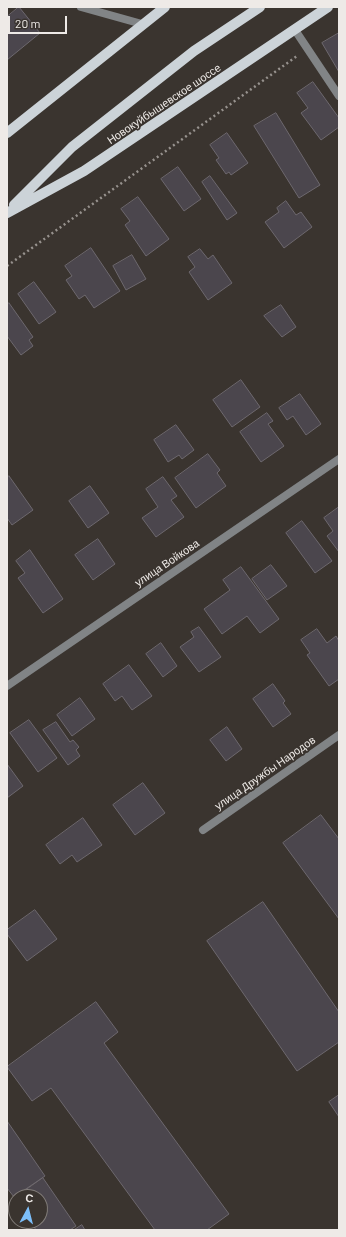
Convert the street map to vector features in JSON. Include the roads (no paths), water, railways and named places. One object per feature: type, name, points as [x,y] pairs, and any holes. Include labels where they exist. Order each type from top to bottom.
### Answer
[{"type":"main road","points":[[7,133],[165,7]]},
{"type":"main road","name":"Новокуйбышевское шоссе","points":[[7,213],[72,147],[194,51],[260,7]]},
{"type":"main road","name":"Новокуйбышевское шоссе","points":[[7,213],[84,172],[328,7]]},
{"type":"street","points":[[81,7],[142,24]]},
{"type":"street","points":[[295,30],[339,96]]},
{"type":"street","name":"улица Войкова","points":[[7,686],[339,459]]},
{"type":"street","name":"улица Дружбы Народов","points":[[203,830],[339,735]]}]
